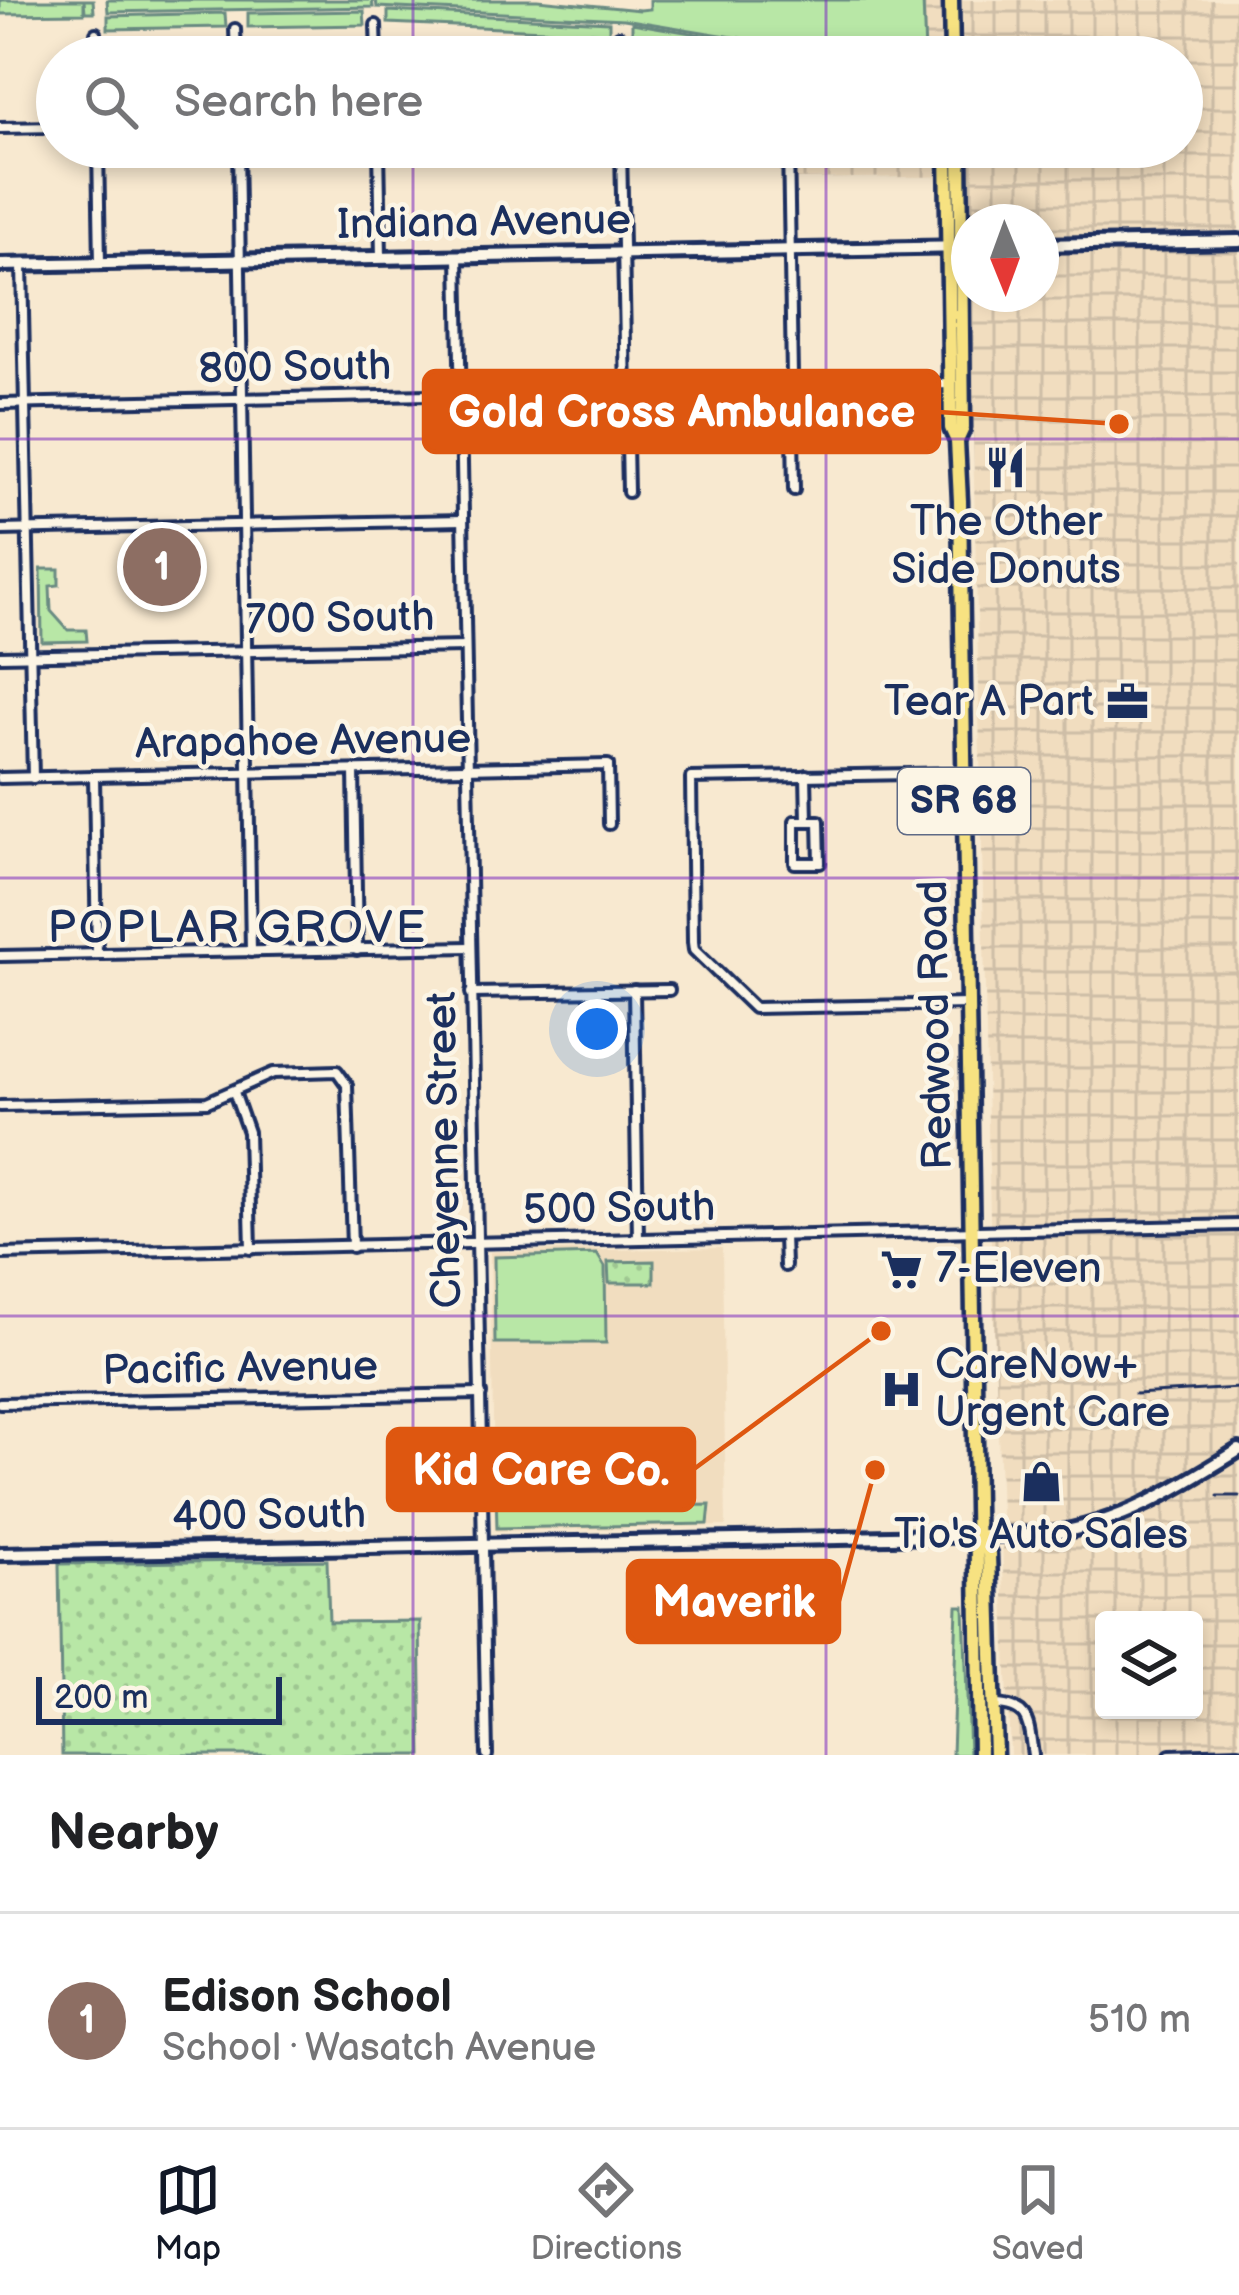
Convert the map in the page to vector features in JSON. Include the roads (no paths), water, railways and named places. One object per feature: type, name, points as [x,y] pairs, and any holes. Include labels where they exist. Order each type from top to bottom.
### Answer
[{"type":"main road","points":[[951,0],[952,36]]},
{"type":"main road","name":"Redwood Road","points":[[950,168],[954,204]]},
{"type":"main road","name":"Redwood Road","points":[[960,168],[960,204]]},
{"type":"main road","name":"Redwood Road","points":[[956,312],[951,385],[957,441],[970,1004],[980,1536],[973,1555],[980,1755]]},
{"type":"main road","name":"Redwood Road","points":[[957,441],[963,428],[961,312]]},
{"type":"main road","name":"Redwood Road","points":[[980,1536],[988,1555],[995,1755]]},
{"type":"street","points":[[376,25],[376,36]]},
{"type":"street","points":[[236,29],[236,36]]},
{"type":"street","points":[[0,128],[36,127]]},
{"type":"street","points":[[98,168],[100,263]]},
{"type":"street","points":[[238,168],[251,952]]},
{"type":"street","points":[[379,168],[381,258]]},
{"type":"street","points":[[621,168],[628,492]]},
{"type":"street","points":[[788,168],[794,490]]},
{"type":"street","points":[[1059,245],[1239,241]]},
{"type":"street","name":"Indiana Avenue","points":[[0,265],[951,247]]},
{"type":"street","name":"Cheyenne Street","points":[[458,256],[488,1755]]},
{"type":"street","points":[[22,265],[33,778]]},
{"type":"street","name":"800 South","points":[[0,404],[951,385]]},
{"type":"street","points":[[0,530],[463,520]]},
{"type":"street","name":"700 South","points":[[0,656],[465,647]]},
{"type":"street","name":"Arapahoe Avenue","points":[[0,778],[608,765],[609,824]]},
{"type":"street","points":[[354,771],[357,950]]},
{"type":"street","points":[[963,772],[691,778],[694,950],[754,1008],[970,1004]]},
{"type":"street","points":[[806,775],[807,821]]},
{"type":"street","points":[[94,776],[97,954]]},
{"type":"street","points":[[819,820],[820,862],[795,863],[795,821],[807,821],[819,820]]},
{"type":"street","points":[[0,956],[470,947]]},
{"type":"street","points":[[471,993],[669,989]]},
{"type":"street","points":[[634,990],[638,1238]]},
{"type":"street","points":[[0,1106],[207,1102],[273,1073],[344,1075],[352,1247]]},
{"type":"street","points":[[234,1092],[248,1132],[251,1249]]},
{"type":"street","name":"500 South","points":[[0,1254],[1239,1225]]},
{"type":"street","points":[[784,1236],[785,1266]]},
{"type":"street","name":"Pacific Avenue","points":[[0,1403],[481,1394]]},
{"type":"street","name":"400 South","points":[[0,1554],[1050,1534],[1107,1522],[1156,1502],[1239,1450]]},
{"type":"street","points":[[993,1705],[1019,1707],[1027,1714],[1033,1755]]},
{"type":"street","points":[[1170,1755],[1239,1753]]},
{"type":"railway","points":[[1135,1394],[1239,1388]]},
{"type":"railway","points":[[1218,1496],[1239,1496]]},
{"type":"place","name":"Gold Cross Ambulance","points":[[1119,424]]},
{"type":"place","name":"The Other Side Donuts","points":[[1006,468]]},
{"type":"place","name":"Edison School","points":[[162,567]]},
{"type":"place","name":"Tear A Part","points":[[1128,702]]},
{"type":"place","name":"7-Eleven","points":[[902,1269]]},
{"type":"place","name":"Kid Care Co.","points":[[881,1331]]},
{"type":"place","name":"CareNow+ Urgent Care","points":[[901,1389]]},
{"type":"place","name":"Maverik","points":[[875,1470]]},
{"type":"place","name":"Tio's Auto Sales","points":[[1041,1481]]},
{"type":"district","name":"POPLAR GROVE","points":[[238,928]]}]
